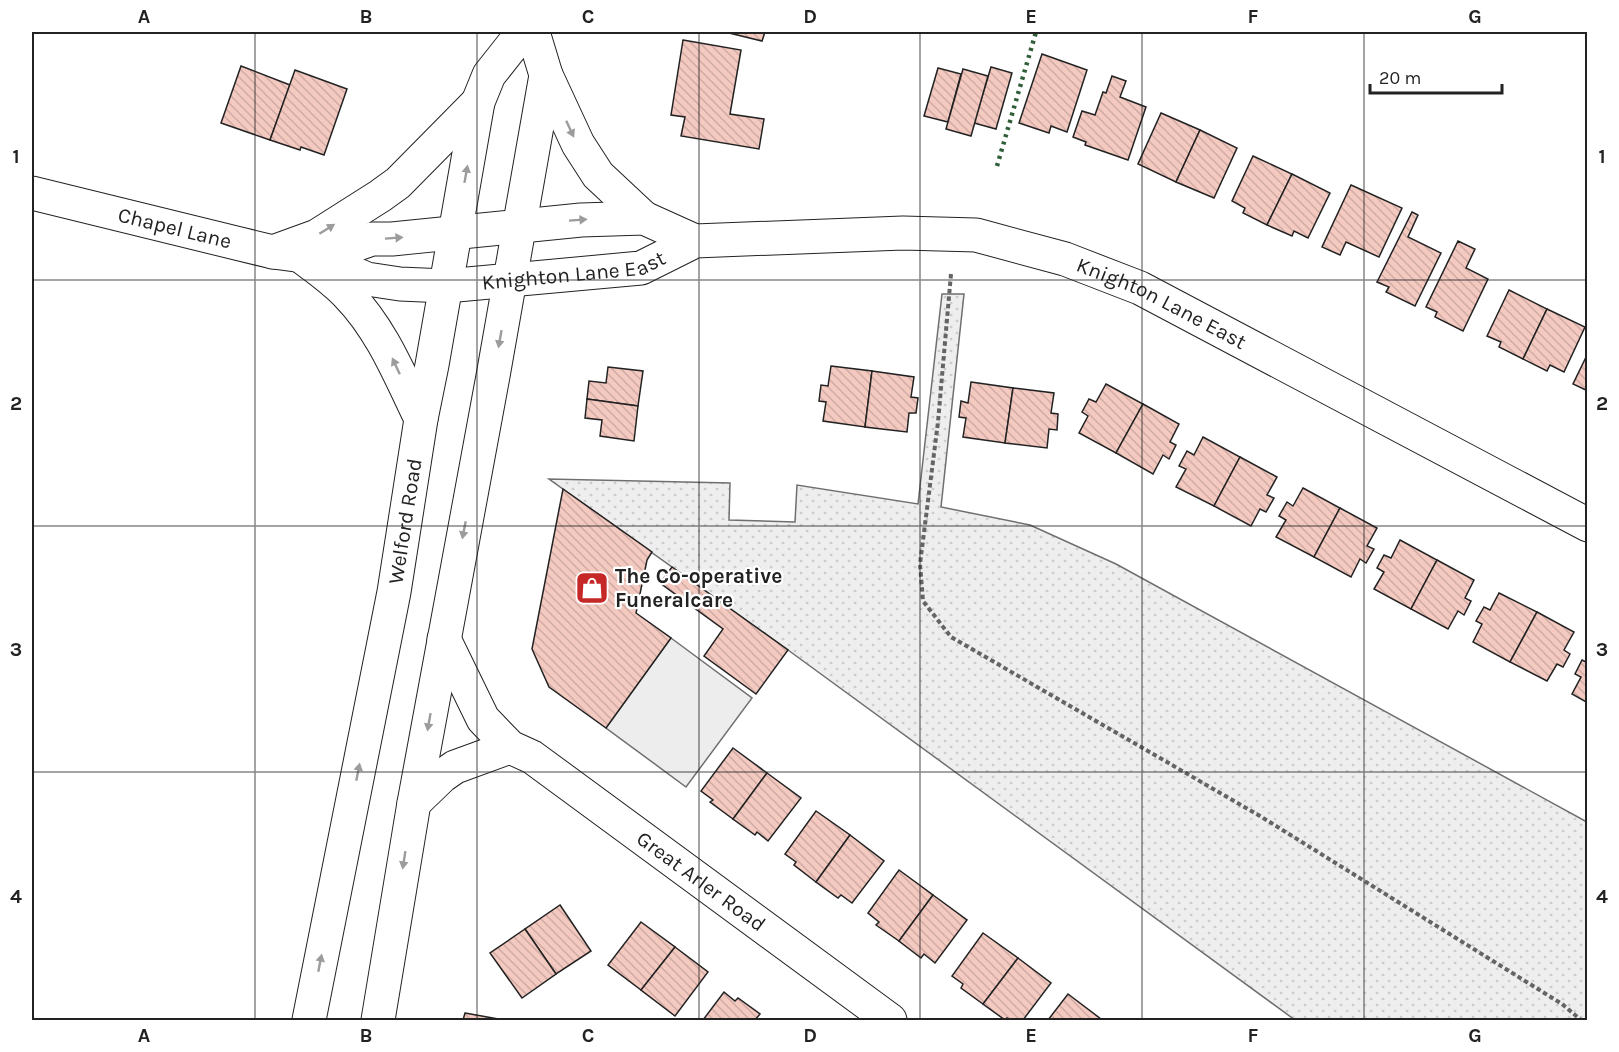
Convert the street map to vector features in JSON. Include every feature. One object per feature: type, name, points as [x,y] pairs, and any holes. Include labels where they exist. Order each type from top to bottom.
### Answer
[{"type":"street","name":"Welford Road","points":[[309,1020],[394,592],[421,419],[478,102],[489,75],[524,32]]},
{"type":"street","points":[[533,32],[546,75],[578,144],[598,175],[644,218]]},
{"type":"street","points":[[378,1020],[414,803],[546,75]]},
{"type":"street","points":[[297,255],[317,236],[398,183],[478,102]]},
{"type":"street","name":"Chapel Lane","points":[[32,193],[297,255],[367,279],[399,284],[446,286]]},
{"type":"street","name":"Knighton Lane East","points":[[519,225],[644,218],[695,241]]},
{"type":"street","points":[[297,255],[372,239],[392,239],[519,225]]},
{"type":"street","name":"Knighton Lane East","points":[[446,286],[641,268],[695,241],[903,233],[976,235],[1065,259],[1140,288],[1587,525]]},
{"type":"street","points":[[297,255],[347,294],[373,326],[390,352],[421,419]]},
{"type":"street","name":"Great Arler Road","points":[[444,639],[483,719],[510,747],[532,757],[890,1020]]},
{"type":"street","points":[[414,803],[442,776],[455,767],[510,747]]},
{"type":"path","points":[[954,235],[938,422],[920,564],[923,601],[951,637],[1260,816],[1562,1004],[1581,1020]]},
{"type":"shaded area","points":[[942,294],[964,294],[941,507],[1030,525],[1116,564],[1587,822],[1587,1020],[1295,1020],[788,650],[549,479],[730,483],[729,520],[795,522],[797,485],[918,504]]},
{"type":"shaded area","points":[[671,638],[752,698],[686,787],[606,728]]},
{"type":"building","points":[[725,32],[765,32],[762,41]]},
{"type":"building","points":[[683,40],[741,50],[730,114],[764,119],[759,149],[681,136],[685,117],[671,115]]},
{"type":"building","points":[[1042,54],[1087,70],[1067,132],[1051,126],[1049,133],[1019,123]]},
{"type":"building","points":[[241,66],[290,85],[270,140],[221,123]]},
{"type":"building","points":[[991,67],[1012,73],[996,129],[974,123]]},
{"type":"building","points":[[938,68],[961,74],[948,122],[924,116]]},
{"type":"building","points":[[963,69],[988,76],[971,136],[946,129]]},
{"type":"building","points":[[295,70],[347,89],[324,155],[270,140]]},
{"type":"building","points":[[1112,76],[1126,81],[1120,97],[1146,107],[1128,160],[1085,145],[1086,142],[1073,137],[1082,111],[1095,115],[1103,92],[1106,93]]},
{"type":"building","points":[[1161,113],[1200,130],[1176,182],[1138,164]]},
{"type":"building","points":[[1200,130],[1237,148],[1214,198],[1176,182]]},
{"type":"building","points":[[1253,156],[1292,174],[1267,225],[1243,213],[1245,208],[1232,201]]},
{"type":"building","points":[[1292,174],[1330,193],[1308,238],[1294,231],[1292,236],[1267,225]]},
{"type":"building","points":[[1351,185],[1402,208],[1379,257],[1346,242],[1340,255],[1322,247]]},
{"type":"building","points":[[1412,212],[1418,215],[1408,237],[1441,253],[1415,306],[1386,292],[1389,287],[1377,282]]},
{"type":"building","points":[[1458,241],[1475,249],[1466,268],[1488,279],[1463,331],[1435,317],[1437,312],[1426,307]]},
{"type":"building","points":[[1509,290],[1547,309],[1523,359],[1499,347],[1501,342],[1487,336]]},
{"type":"building","points":[[1547,309],[1585,327],[1564,372],[1550,365],[1547,371],[1523,359]]},
{"type":"building","points":[[1588,353],[1588,391],[1573,384]]},
{"type":"building","points":[[831,366],[872,371],[865,427],[823,421],[826,402],[819,401],[821,385],[828,386]]},
{"type":"building","points":[[608,367],[643,371],[638,406],[587,399],[589,381],[606,383]]},
{"type":"building","points":[[872,371],[914,377],[911,397],[918,398],[916,413],[909,413],[907,432],[865,427]]},
{"type":"building","points":[[971,382],[1013,388],[1005,443],[963,437],[966,418],[959,417],[961,401],[968,403]]},
{"type":"building","points":[[1106,384],[1143,404],[1116,453],[1079,433],[1088,416],[1082,412],[1089,399],[1096,402]]},
{"type":"building","points":[[1013,388],[1054,393],[1051,413],[1058,414],[1057,430],[1049,429],[1047,448],[1005,443]]},
{"type":"building","points":[[587,399],[638,406],[634,441],[600,436],[602,420],[585,418]]},
{"type":"building","points":[[1143,404],[1179,424],[1170,442],[1176,445],[1169,459],[1163,455],[1153,474],[1116,453]]},
{"type":"building","points":[[1203,437],[1240,457],[1214,506],[1176,487],[1186,469],[1179,466],[1187,451],[1194,455]]},
{"type":"building","points":[[1240,457],[1277,477],[1267,495],[1274,498],[1266,512],[1260,509],[1251,526],[1214,506]]},
{"type":"building","points":[[1303,488],[1340,508],[1314,557],[1276,537],[1286,520],[1279,516],[1287,502],[1293,506]]},
{"type":"building","name":"The Co-operative Funeralcare","points":[[563,489],[652,552],[647,560],[636,613],[671,638],[606,728],[549,687],[532,649]]},
{"type":"building","points":[[1340,508],[1377,528],[1367,546],[1374,549],[1366,563],[1360,559],[1351,577],[1314,557]]},
{"type":"building","points":[[1400,540],[1437,560],[1411,609],[1374,589],[1384,572],[1377,568],[1384,555],[1391,558]]},
{"type":"building","points":[[1437,560],[1474,580],[1465,598],[1471,601],[1464,615],[1458,611],[1448,629],[1411,609]]},
{"type":"building","points":[[672,567],[788,650],[756,694],[704,656],[723,629],[660,583]]},
{"type":"building","points":[[1499,593],[1537,612],[1510,662],[1473,642],[1482,624],[1476,621],[1484,607],[1490,610]]},
{"type":"building","points":[[1537,612],[1574,632],[1564,650],[1570,654],[1563,667],[1557,664],[1547,681],[1510,662]]},
{"type":"building","points":[[1582,660],[1588,663],[1588,703],[1572,694],[1581,677],[1575,674]]},
{"type":"building","points":[[733,748],[767,773],[733,819],[710,802],[713,800],[701,791]]},
{"type":"building","points":[[767,773],[801,798],[768,841],[757,832],[755,835],[733,819]]},
{"type":"building","points":[[816,811],[850,835],[816,882],[794,865],[796,862],[785,854]]},
{"type":"building","points":[[850,835],[884,861],[852,903],[841,895],[838,898],[816,882]]},
{"type":"building","points":[[899,870],[933,895],[899,941],[876,925],[879,922],[868,913]]},
{"type":"building","points":[[933,895],[967,920],[935,963],[924,954],[921,958],[899,941]]},
{"type":"building","points":[[560,905],[591,951],[556,974],[525,929]]},
{"type":"building","points":[[641,922],[675,947],[641,990],[608,965]]},
{"type":"building","points":[[525,929],[556,974],[522,998],[490,953]]},
{"type":"building","points":[[983,933],[1018,958],[983,1004],[961,988],[963,984],[952,976]]},
{"type":"building","points":[[675,947],[708,972],[675,1016],[641,990]]},
{"type":"building","points":[[1018,958],[1051,983],[1023,1020],[1007,1018],[1005,1020],[983,1004]]},
{"type":"building","points":[[724,992],[735,1001],[738,998],[760,1014],[755,1020],[703,1020]]},
{"type":"building","points":[[1068,994],[1101,1019],[1048,1020]]},
{"type":"building","points":[[465,1013],[504,1020],[463,1020]]},
{"type":"hedge","points":[[997,166],[1036,32]]},
{"type":"place","name":"The Co-operative Funeralcare","points":[[592,588]]}]
